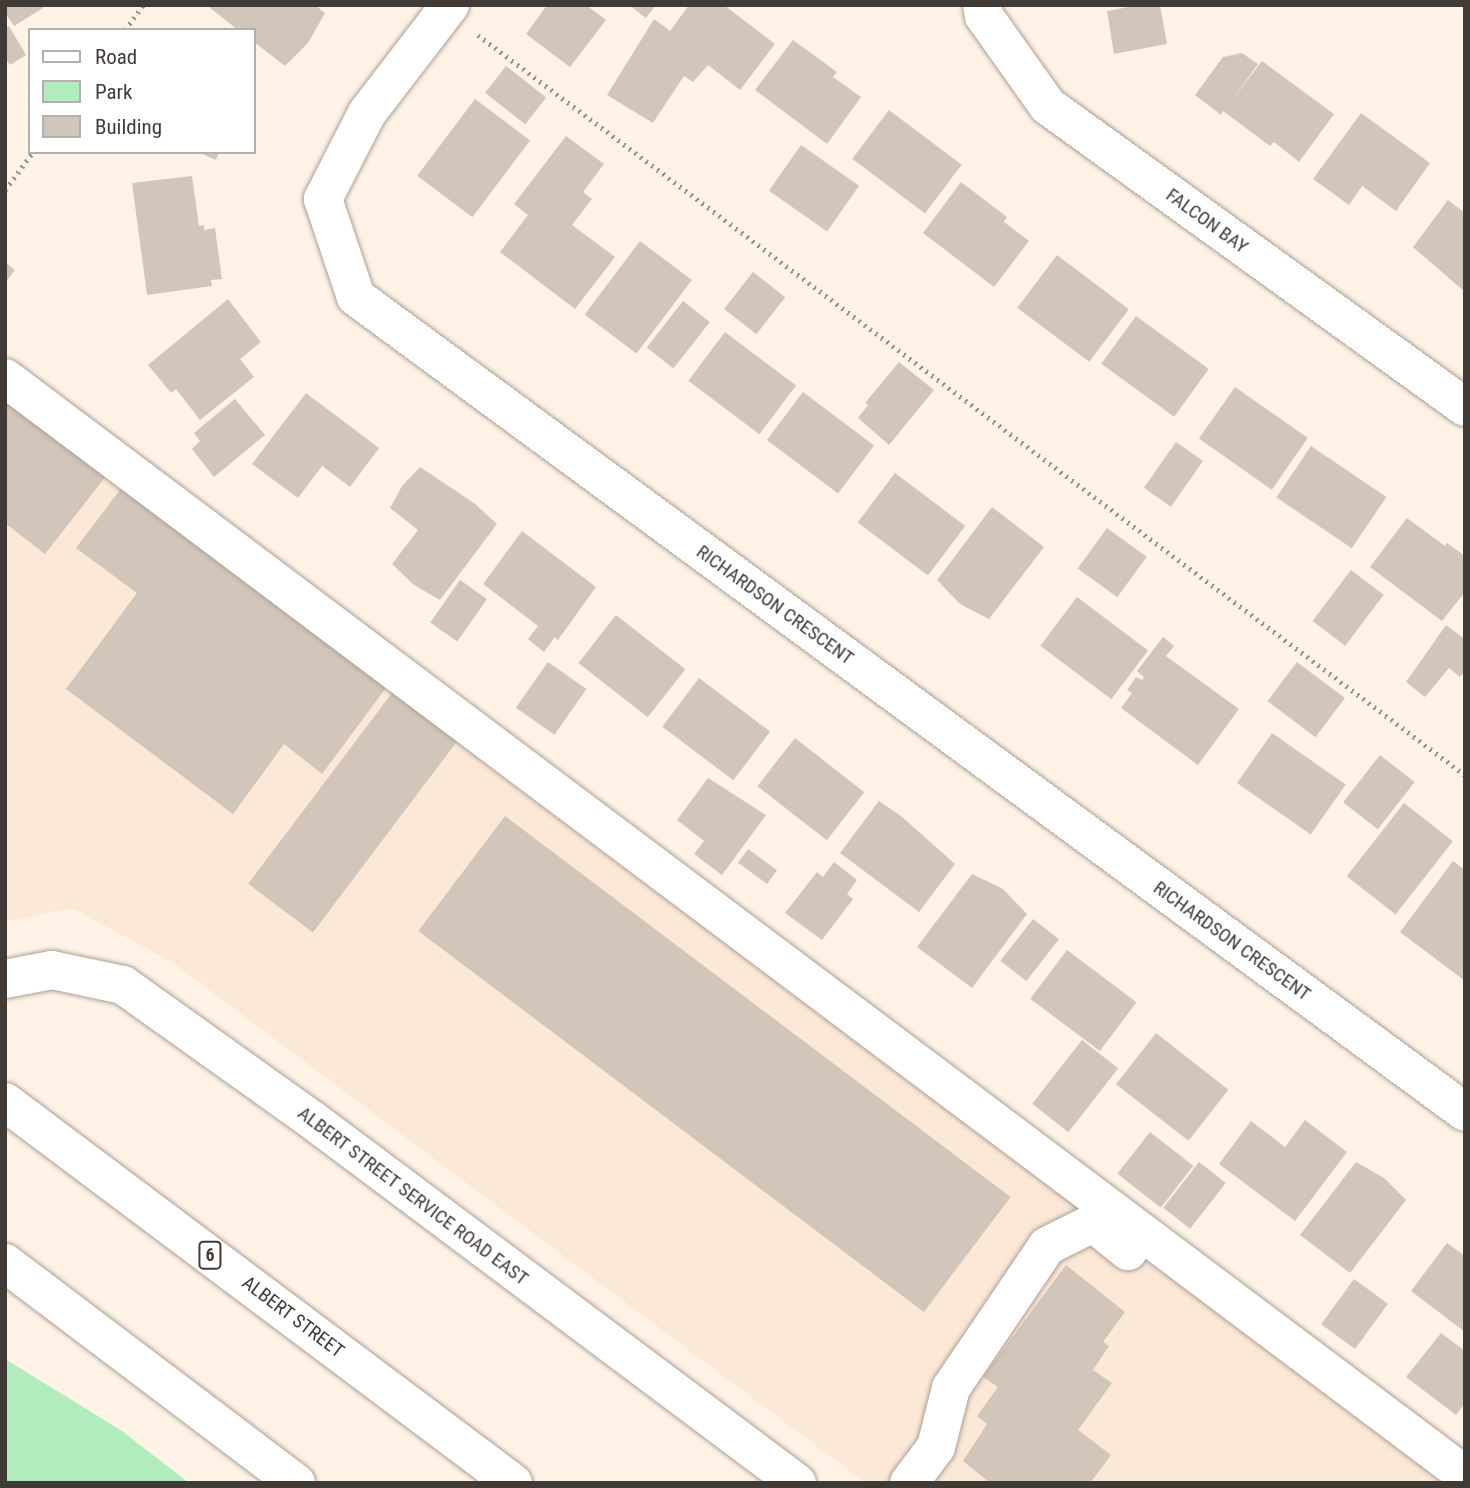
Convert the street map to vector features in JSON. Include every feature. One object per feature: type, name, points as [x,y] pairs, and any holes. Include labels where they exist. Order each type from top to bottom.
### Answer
[{"type":"street","name":"FALCON BAY","points":[[982,5],[984,16],[1048,106],[1465,407]]},
{"type":"street","name":"RICHARDSON CRESCENT","points":[[448,8],[367,113],[323,199],[356,297],[1465,1112]]},
{"type":"street","points":[[5,378],[1465,1475]]},
{"type":"street","name":"ALBERT STREET SERVICE ROAD EAST","points":[[5,979],[52,970],[123,985],[311,1119],[796,1483]]},
{"type":"street","name":"ALBERT STREET","points":[[5,1102],[513,1483]]},
{"type":"street","points":[[909,1483],[936,1447],[951,1388],[1046,1246],[1093,1223],[1178,1292]]},
{"type":"street","points":[[5,1263],[296,1483]]},
{"type":"path","points":[[126,28],[143,5]]},
{"type":"path","points":[[448,8],[1465,775]]},
{"type":"path","points":[[5,190],[32,154]]},
{"type":"shaded area","points":[[5,384],[1465,1483],[866,1483],[172,962],[72,908],[5,922]]},
{"type":"green space","points":[[5,1359],[122,1431],[189,1483],[7,1483]]},
{"type":"building","points":[[5,5],[42,5],[43,8],[14,26],[5,13]]},
{"type":"building","points":[[315,5],[325,13],[308,43],[285,66],[256,44],[256,28],[235,28],[209,7]]},
{"type":"building","points":[[547,5],[586,5],[606,20],[570,67],[526,34]]},
{"type":"building","points":[[629,5],[656,5],[646,18]]},
{"type":"building","points":[[689,5],[724,5],[775,44],[740,90],[708,65],[693,82],[684,76],[653,123],[607,95],[654,19],[670,31]]},
{"type":"building","points":[[1139,5],[1160,5],[1167,44],[1114,54],[1107,11]]},
{"type":"building","points":[[9,26],[26,55],[10,65],[5,58],[5,28]]},
{"type":"building","points":[[793,40],[837,72],[833,77],[861,97],[827,144],[755,90]]},
{"type":"building","points":[[1242,53],[1258,64],[1233,99],[1262,61],[1334,114],[1299,162],[1274,142],[1270,146],[1223,111],[1221,115],[1195,95],[1223,57]]},
{"type":"building","points":[[506,66],[546,97],[525,124],[485,93]]},
{"type":"building","points":[[475,99],[530,141],[472,217],[417,176]]},
{"type":"building","points":[[889,110],[962,165],[925,213],[852,159]]},
{"type":"building","points":[[1361,113],[1430,163],[1396,211],[1362,186],[1349,205],[1313,179]]},
{"type":"building","points":[[566,136],[604,164],[583,192],[592,199],[572,225],[615,257],[575,309],[500,252],[528,215],[514,204]]},
{"type":"building","points":[[801,145],[859,186],[827,232],[769,191]]},
{"type":"building","points":[[202,154],[218,154],[216,160]]},
{"type":"building","points":[[192,176],[199,226],[204,225],[204,230],[215,228],[222,279],[211,280],[212,286],[147,295],[132,183]]},
{"type":"building","points":[[961,182],[1007,217],[1004,222],[1029,241],[994,287],[923,233]]},
{"type":"building","points":[[1448,200],[1465,213],[1465,292],[1413,247]]},
{"type":"building","points":[[640,241],[692,280],[637,354],[585,314]]},
{"type":"building","points":[[1057,255],[1129,309],[1089,362],[1017,308]]},
{"type":"building","points":[[5,262],[15,270],[5,283]]},
{"type":"building","points":[[753,272],[785,297],[756,334],[724,309]]},
{"type":"building","points":[[228,299],[261,342],[240,359],[254,377],[200,420],[176,389],[171,393],[148,365]]},
{"type":"building","points":[[683,301],[710,322],[673,368],[647,347]]},
{"type":"building","points":[[1136,316],[1209,369],[1174,417],[1101,364]]},
{"type":"building","points":[[725,332],[796,386],[759,434],[688,381]]},
{"type":"building","points":[[899,362],[934,390],[889,445],[858,418],[868,405],[865,403]]},
{"type":"building","points":[[1235,387],[1308,438],[1272,490],[1199,439]]},
{"type":"building","points":[[803,392],[874,446],[838,493],[767,440]]},
{"type":"building","points":[[306,393],[379,448],[350,487],[322,466],[298,498],[252,464]]},
{"type":"building","points":[[5,397],[106,476],[45,554],[5,523]]},
{"type":"building","points":[[235,399],[265,435],[214,477],[192,449],[200,441],[194,433]]},
{"type":"building","points":[[1176,442],[1203,461],[1171,507],[1144,488]]},
{"type":"building","points":[[1311,446],[1386,497],[1352,548],[1276,497]]},
{"type":"building","points":[[420,467],[474,503],[497,524],[440,600],[414,585],[392,564],[418,530],[390,508],[402,486]]},
{"type":"building","points":[[895,473],[965,526],[928,575],[858,523]]},
{"type":"building","points":[[129,478],[394,677],[322,774],[284,744],[233,814],[66,689],[137,593],[76,548]]},
{"type":"building","points":[[992,507],[1044,547],[989,619],[960,604],[937,580]]},
{"type":"building","points":[[1407,518],[1445,546],[1447,543],[1465,556],[1465,592],[1442,621],[1370,567]]},
{"type":"building","points":[[1107,528],[1147,557],[1117,597],[1078,568]]},
{"type":"building","points":[[522,531],[596,587],[558,640],[555,637],[544,652],[528,639],[538,626],[483,584]]},
{"type":"building","points":[[1351,570],[1384,595],[1345,646],[1312,621]]},
{"type":"building","points":[[460,580],[487,599],[457,642],[430,623]]},
{"type":"building","points":[[1077,597],[1148,651],[1111,699],[1040,646]]},
{"type":"building","points":[[616,615],[685,669],[648,717],[578,663]]},
{"type":"building","points":[[1446,625],[1465,639],[1465,671],[1460,677],[1449,668],[1425,697],[1406,682]]},
{"type":"building","points":[[1163,637],[1174,646],[1166,656],[1239,709],[1198,765],[1121,708],[1132,693],[1127,690],[1136,677],[1142,680],[1144,677],[1137,671]]},
{"type":"building","points":[[548,662],[587,689],[554,735],[516,708]]},
{"type":"building","points":[[1297,662],[1345,698],[1315,737],[1268,701]]},
{"type":"building","points":[[699,678],[770,732],[733,780],[662,727]]},
{"type":"building","points":[[395,689],[460,738],[313,933],[248,884]]},
{"type":"building","points":[[1272,733],[1346,785],[1311,835],[1237,783]]},
{"type":"building","points":[[795,738],[864,792],[827,840],[757,786]]},
{"type":"building","points":[[1380,755],[1415,782],[1378,829],[1343,802]]},
{"type":"building","points":[[708,778],[766,815],[722,875],[694,854],[704,841],[677,820]]},
{"type":"building","points":[[879,801],[901,816],[955,864],[919,912],[840,853]]},
{"type":"building","points":[[1404,803],[1453,841],[1396,914],[1347,876]]},
{"type":"building","points":[[505,816],[1011,1197],[924,1312],[418,931]]},
{"type":"building","points":[[748,849],[777,870],[767,884],[738,863]]},
{"type":"building","points":[[1453,861],[1465,870],[1465,981],[1400,932]]},
{"type":"building","points":[[834,862],[857,880],[847,894],[853,899],[822,940],[785,913],[817,872],[823,877]]},
{"type":"building","points":[[972,874],[1003,889],[1027,914],[972,988],[917,947]]},
{"type":"building","points":[[1033,919],[1059,939],[1026,981],[1000,961]]},
{"type":"building","points":[[1067,950],[1136,1002],[1100,1051],[1030,999]]},
{"type":"building","points":[[1156,1033],[1228,1090],[1188,1141],[1116,1084]]},
{"type":"building","points":[[1082,1040],[1118,1068],[1068,1132],[1032,1104]]},
{"type":"building","points":[[1305,1120],[1347,1152],[1295,1221],[1219,1164],[1251,1121],[1285,1147]]},
{"type":"building","points":[[1150,1132],[1193,1166],[1161,1208],[1117,1174]]},
{"type":"building","points":[[1199,1162],[1226,1183],[1190,1229],[1163,1208]]},
{"type":"building","points":[[1356,1162],[1384,1178],[1406,1200],[1350,1273],[1300,1235]]},
{"type":"building","points":[[1447,1243],[1465,1256],[1465,1332],[1411,1291]]},
{"type":"building","points":[[1066,1265],[1125,1312],[1103,1342],[1109,1346],[1093,1370],[1112,1383],[1078,1430],[1111,1455],[1090,1483],[990,1483],[963,1461],[987,1424],[977,1416],[998,1387],[983,1377]]},
{"type":"building","points":[[1354,1279],[1388,1304],[1355,1349],[1321,1324]]},
{"type":"building","points":[[1441,1333],[1465,1351],[1465,1403],[1456,1415],[1406,1377]]}]
